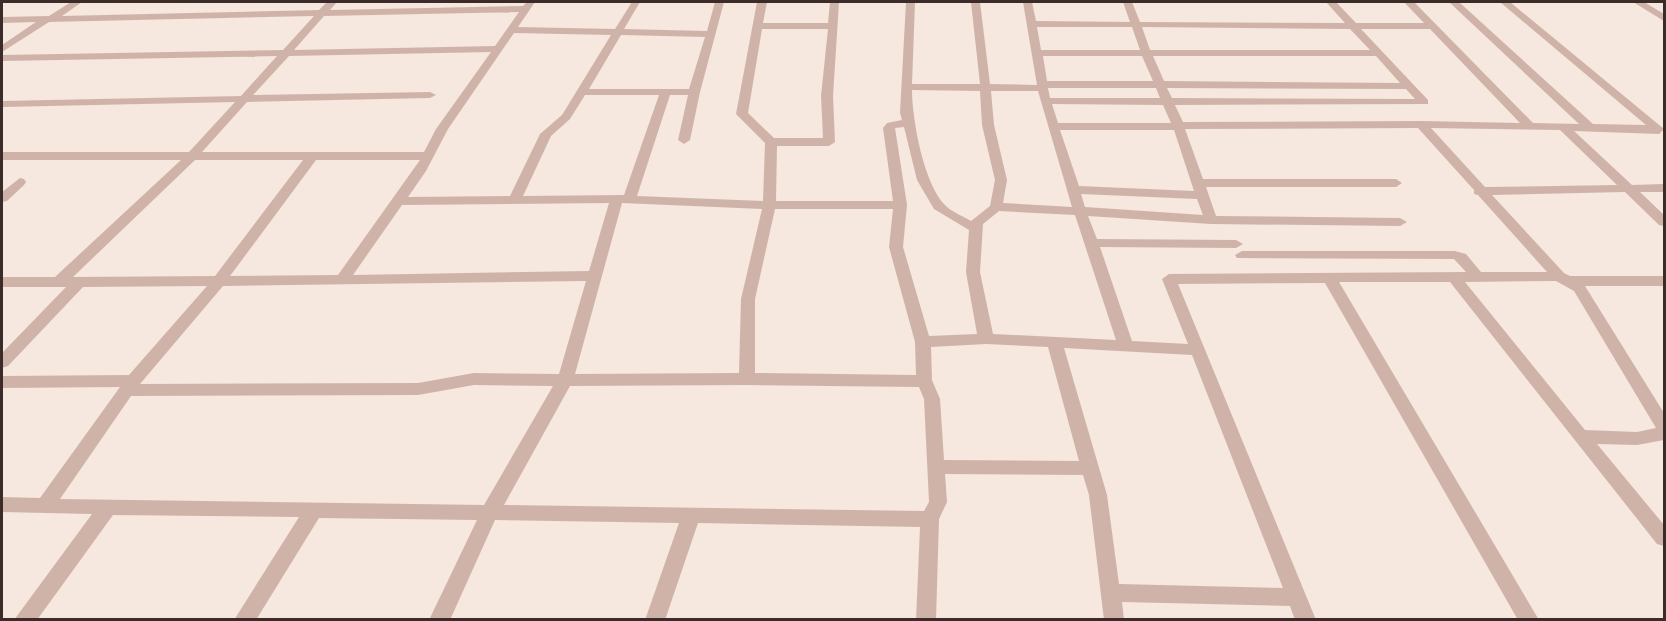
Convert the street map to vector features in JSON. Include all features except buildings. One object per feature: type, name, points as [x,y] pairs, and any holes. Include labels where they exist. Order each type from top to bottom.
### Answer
[{"type":"street","points":[[2,49],[77,2]]},
{"type":"street","points":[[59,282],[193,155],[332,2]]},
{"type":"street","points":[[515,199],[546,134],[566,117],[636,2]]},
{"type":"street","points":[[684,140],[694,92],[720,2]]},
{"type":"street","points":[[762,2],[742,114],[771,142],[829,142],[827,96],[835,2]]},
{"type":"street","points":[[910,2],[906,113],[923,180],[941,209],[976,229]]},
{"type":"street","points":[[976,2],[988,125],[1001,180],[996,207],[976,223],[973,272],[987,339]]},
{"type":"street","points":[[1027,2],[1045,101],[1126,346]]},
{"type":"street","points":[[1128,2],[1146,53],[1178,125],[1200,189],[1217,221],[1239,249],[1254,278]]},
{"type":"street","points":[[1331,2],[1448,125]]},
{"type":"street","points":[[1409,2],[1530,126]]},
{"type":"street","points":[[1454,2],[1589,128]]},
{"type":"street","points":[[1505,2],[1662,132]]},
{"type":"street","points":[[1638,2],[1665,18]]},
{"type":"street","points":[[2,20],[528,5]]},
{"type":"street","points":[[342,280],[398,201],[442,129],[528,5]]},
{"type":"street","points":[[1032,24],[1433,26]]},
{"type":"street","points":[[757,26],[833,26]]},
{"type":"street","points":[[511,30],[711,34]]},
{"type":"street","points":[[2,58],[497,49]]},
{"type":"street","points":[[1038,53],[1378,53]]},
{"type":"street","points":[[907,87],[1160,84],[1409,86]]},
{"type":"street","points":[[581,92],[694,92]]},
{"type":"street","points":[[439,620],[490,512],[566,381],[594,276],[666,92]]},
{"type":"street","points":[[2,104],[430,95]]},
{"type":"street","points":[[1045,101],[1424,102]]},
{"type":"street","points":[[909,123],[891,125],[889,128],[900,205],[896,247],[923,342],[924,381],[932,399],[938,502],[930,519],[926,620]]},
{"type":"street","points":[[1053,126],[1421,124],[1662,132]]},
{"type":"street","points":[[1421,124],[1479,191],[1564,279],[1579,288],[1665,427]]},
{"type":"street","points":[[1563,127],[1665,222]]},
{"type":"street","points":[[747,379],[748,299],[769,205],[771,142]]},
{"type":"street","points":[[45,506],[130,386],[219,281],[314,155]]},
{"type":"street","points":[[2,156],[427,156]]},
{"type":"street","points":[[2,198],[20,182]]},
{"type":"street","points":[[1073,190],[1396,183]]},
{"type":"street","points":[[1479,191],[1665,188]]},
{"type":"street","points":[[398,201],[623,199],[769,205],[900,205]]},
{"type":"street","points":[[996,207],[1217,221],[1400,222]]},
{"type":"street","points":[[1091,243],[1457,255],[1477,277]]},
{"type":"street","points":[[2,282],[594,276]]},
{"type":"street","points":[[1454,277],[1580,436],[1665,538]]},
{"type":"street","points":[[1306,620],[1169,279],[1477,277],[1665,281]]},
{"type":"street","points":[[1329,278],[1529,620]]},
{"type":"street","points":[[2,362],[79,282]]},
{"type":"street","points":[[923,342],[987,339],[1198,350]]},
{"type":"street","points":[[1054,342],[1098,495],[1114,620]]},
{"type":"street","points":[[2,382],[130,386],[418,389],[474,379],[924,381]]},
{"type":"street","points":[[1580,436],[1647,438],[1661,436],[1665,432]]},
{"type":"street","points":[[936,467],[1090,468]]},
{"type":"street","points":[[2,504],[930,519]]},
{"type":"street","points":[[24,620],[108,507]]},
{"type":"street","points":[[244,620],[314,510]]},
{"type":"street","points":[[655,620],[691,515]]},
{"type":"street","points":[[1110,593],[1296,597]]}]
